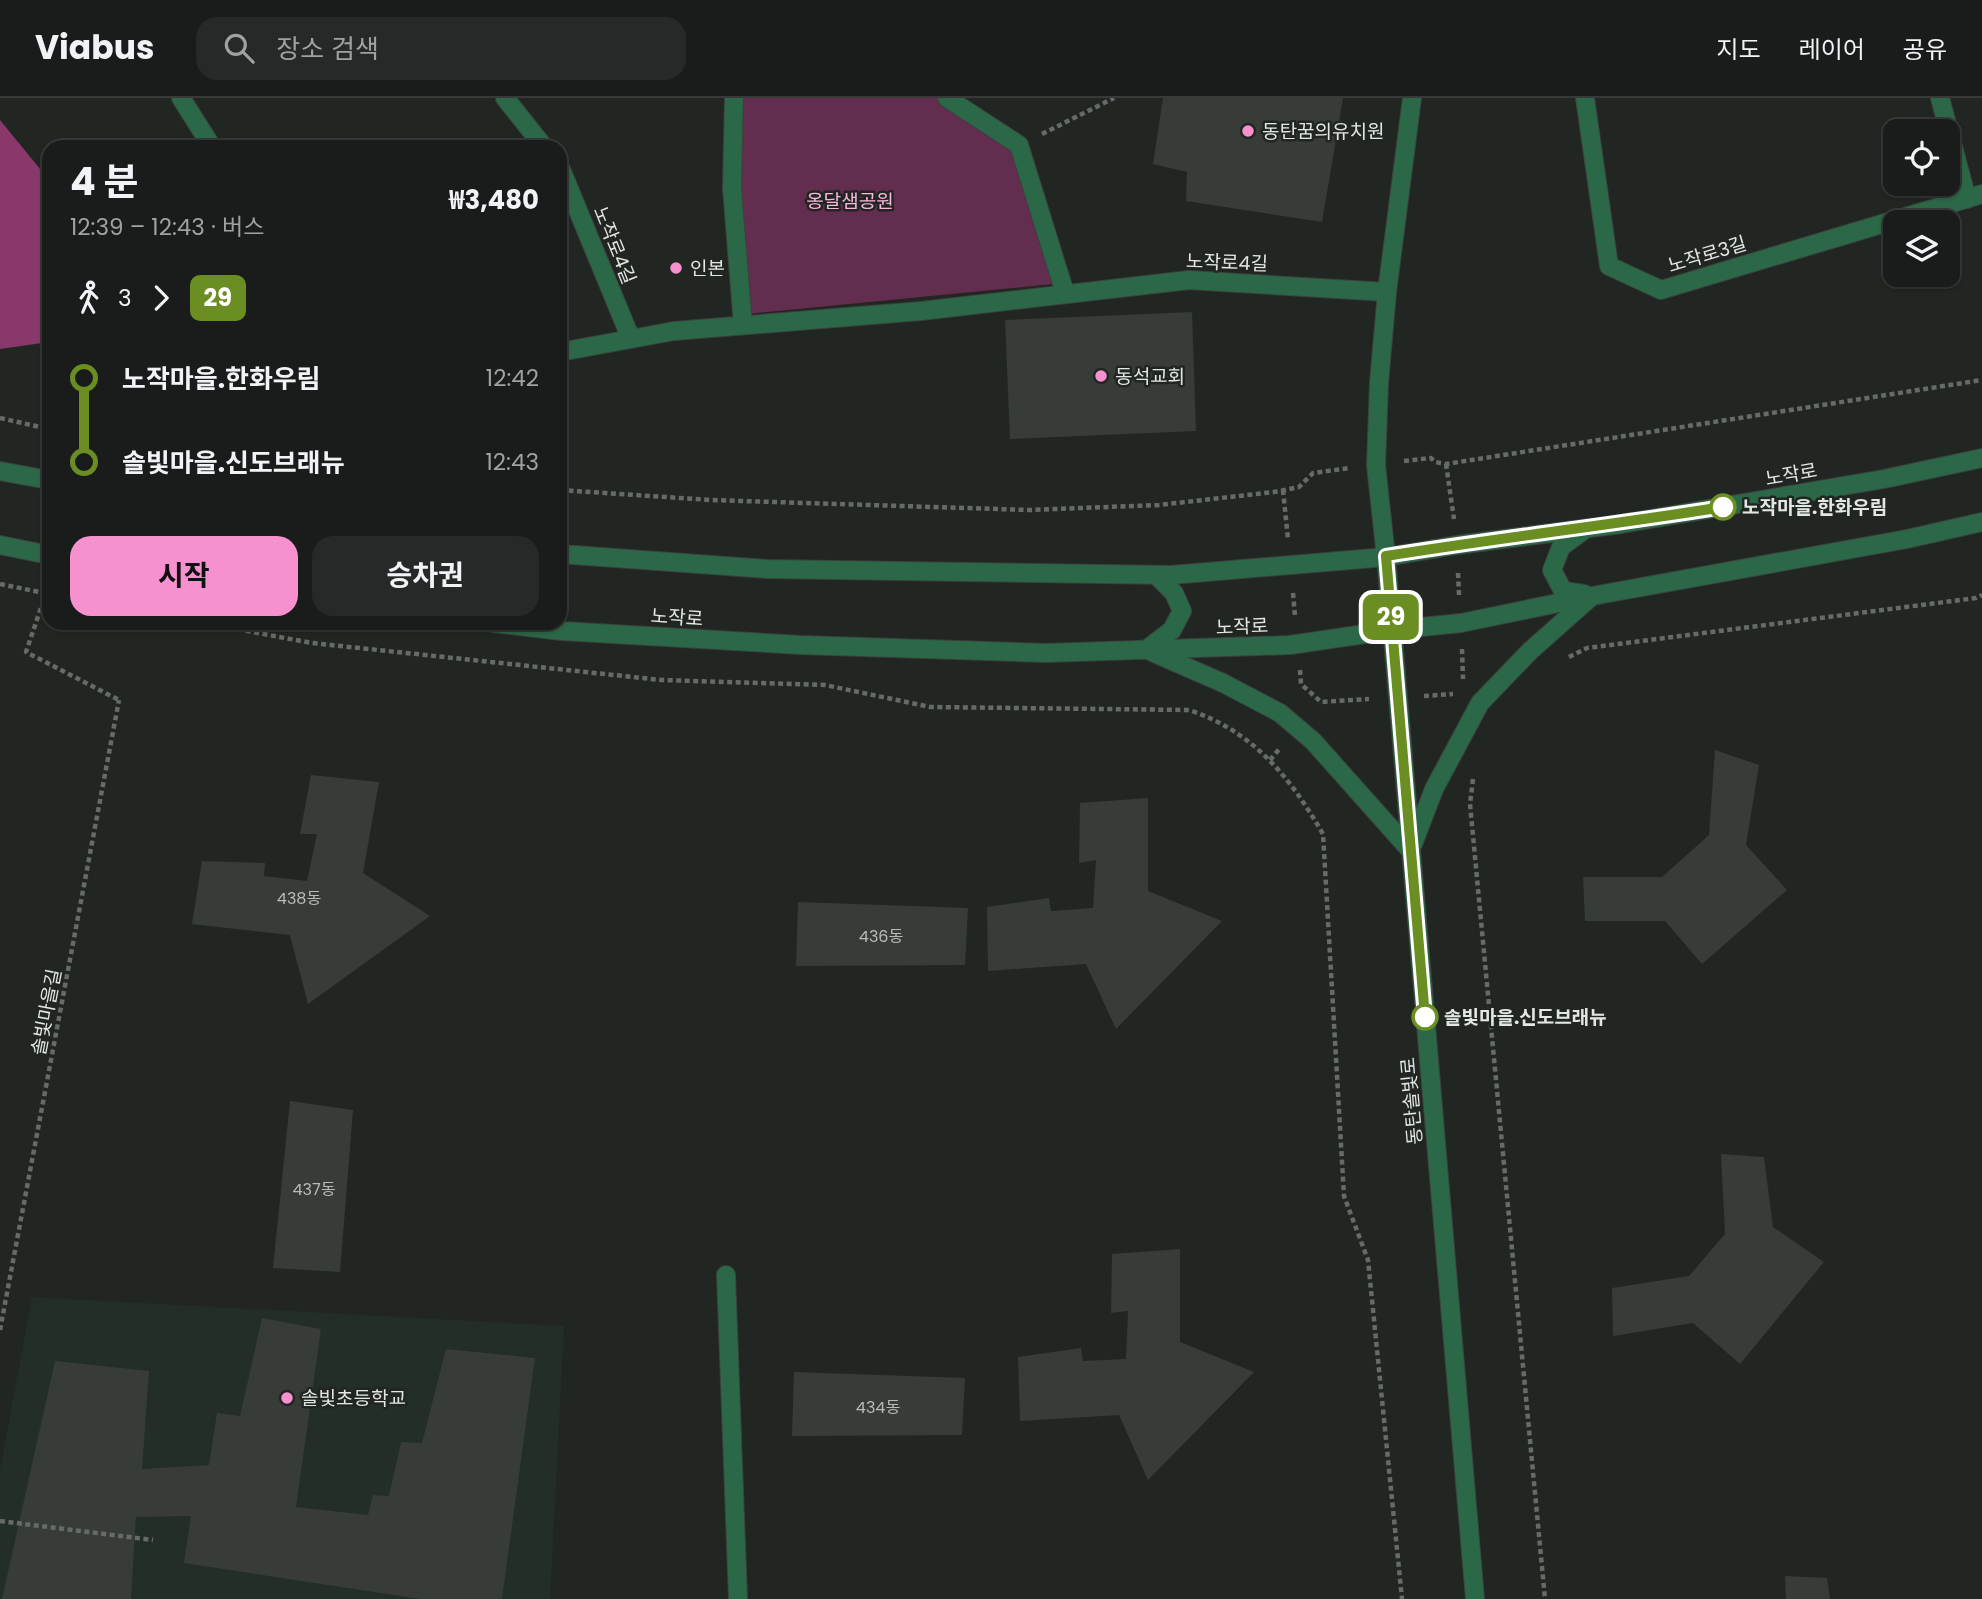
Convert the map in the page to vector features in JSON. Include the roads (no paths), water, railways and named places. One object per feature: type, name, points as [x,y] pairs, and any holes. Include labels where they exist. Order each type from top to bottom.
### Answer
[{"type":"street","points":[[181,98],[208,140]]},
{"type":"street","points":[[505,98],[538,140]]},
{"type":"street","points":[[734,98],[732,188],[743,324]]},
{"type":"street","points":[[947,98],[1019,145],[1065,293]]},
{"type":"street","points":[[1386,556],[1376,465],[1379,383],[1387,292],[1412,98]]},
{"type":"street","name":"노작로3길","points":[[1586,98],[1609,266],[1661,290],[1974,197]]},
{"type":"street","points":[[1940,98],[1974,197]]},
{"type":"street","name":"노작로4길","points":[[567,184],[631,339]]},
{"type":"street","name":"노작로4길","points":[[567,351],[674,331],[921,311],[1189,279],[1387,292]]},
{"type":"street","name":"노작로","points":[[567,555],[768,569],[1156,575],[1386,556],[1586,528],[1884,479],[1982,458]]},
{"type":"street","points":[[0,471],[42,480]]},
{"type":"street","name":"노작로","points":[[553,630],[801,645],[1046,653],[1297,644],[1461,623],[1592,596],[1908,539],[1982,522]]},
{"type":"street","points":[[1586,528],[1561,547],[1552,570],[1563,592],[1592,596]]},
{"type":"street","points":[[0,545],[42,554]]},
{"type":"street","name":"동탄솔빛로","points":[[1386,556],[1475,1599]]},
{"type":"street","points":[[1156,575],[1174,593],[1182,611],[1172,630],[1146,650],[1223,683],[1280,713],[1313,741],[1411,851],[1434,789],[1480,703],[1530,651],[1592,596]]},
{"type":"street","points":[[726,1275],[738,1599]]},
{"type":"place","name":"동탄꿈의유치원","points":[[1248,131]]},
{"type":"place","name":"인본","points":[[676,268]]},
{"type":"place","name":"동석교회","points":[[1101,376]]},
{"type":"place","name":"노작마을.한화우림","points":[[1723,507]]},
{"type":"place","name":"솔빛마을.신도브래뉴","points":[[1425,1017]]},
{"type":"place","name":"솔빛초등학교","points":[[287,1398]]},
{"type":"park label","name":"옹달샘공원","points":[[850,201]]}]
